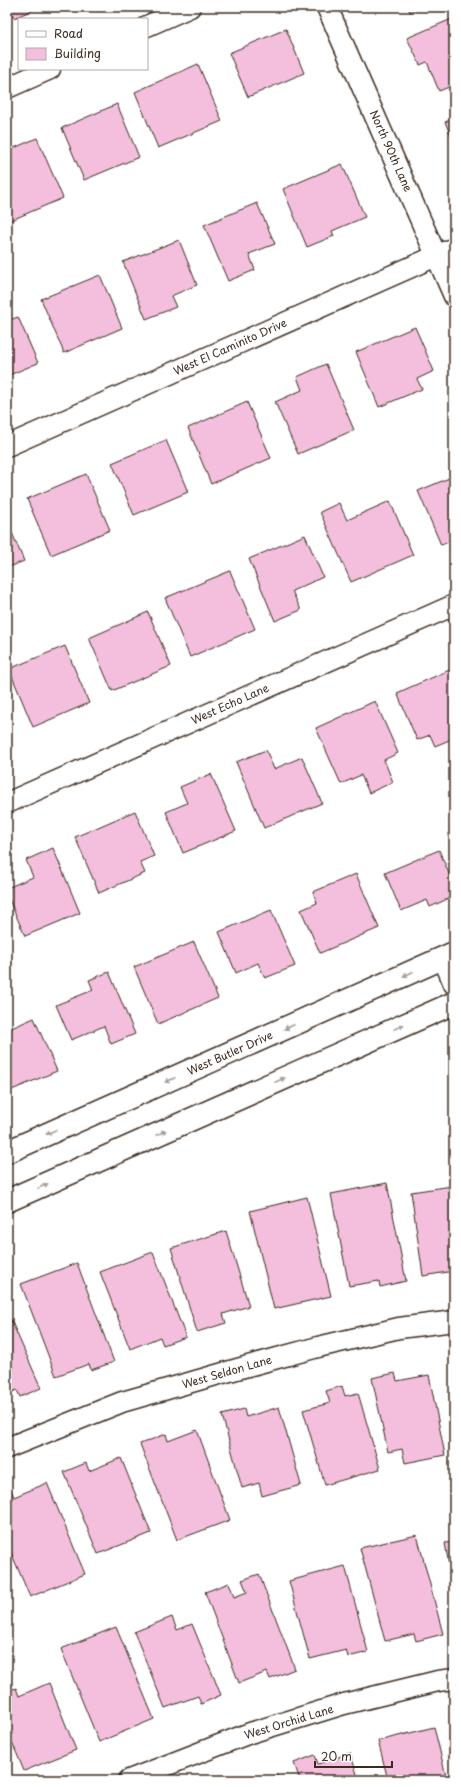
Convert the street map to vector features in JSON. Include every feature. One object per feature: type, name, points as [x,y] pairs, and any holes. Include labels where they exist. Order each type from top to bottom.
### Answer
[{"type":"street","points":[[148,26],[190,7]]},
{"type":"street","name":"North 90th Lane","points":[[327,7],[445,252],[454,296]]},
{"type":"street","points":[[7,88],[48,70]]},
{"type":"street","name":"West El Caminito Drive","points":[[7,446],[445,252]]},
{"type":"street","name":"West Echo Lane","points":[[7,803],[454,605]]},
{"type":"street","points":[[449,956],[454,984]]},
{"type":"street","name":"West Butler Drive","points":[[7,1152],[449,956]]},
{"type":"street","points":[[7,1201],[454,1003]]},
{"type":"street","name":"West Seldon Lane","points":[[7,1448],[122,1402],[237,1369],[318,1347],[399,1328],[454,1321]]},
{"type":"street","name":"West Orchid Lane","points":[[129,1780],[250,1733],[344,1704],[438,1681],[454,1679]]},
{"type":"building","points":[[9,7],[40,7],[14,18]]},
{"type":"building","points":[[408,7],[421,7],[410,12]]},
{"type":"building","points":[[454,18],[454,85],[439,91],[427,62],[420,65],[407,38]]},
{"type":"building","points":[[286,29],[304,73],[248,97],[229,53]]},
{"type":"building","points":[[198,64],[222,121],[158,148],[135,92]]},
{"type":"building","points":[[117,104],[139,157],[84,180],[62,128]]},
{"type":"building","points":[[454,118],[454,143],[445,122]]},
{"type":"building","points":[[37,138],[63,198],[7,222],[7,151]]},
{"type":"building","points":[[342,164],[365,217],[332,231],[334,236],[307,247],[283,189]]},
{"type":"building","points":[[257,203],[275,244],[249,254],[255,270],[228,281],[204,225]]},
{"type":"building","points":[[179,240],[197,285],[171,296],[176,307],[146,319],[123,262]]},
{"type":"building","points":[[100,275],[122,328],[64,353],[41,299]]},
{"type":"building","points":[[18,317],[38,363],[7,376],[7,321]]},
{"type":"building","points":[[415,327],[434,371],[417,379],[422,389],[379,407],[356,352]]},
{"type":"building","points":[[326,364],[354,430],[298,454],[275,402],[302,390],[297,377]]},
{"type":"building","points":[[247,402],[271,458],[211,484],[188,428]]},
{"type":"building","points":[[166,440],[188,492],[134,515],[112,463]]},
{"type":"building","points":[[86,474],[110,530],[51,555],[27,499]]},
{"type":"building","points":[[454,476],[454,540],[441,545],[418,491]]},
{"type":"building","points":[[390,501],[413,555],[351,582],[320,512],[339,503],[347,520]]},
{"type":"building","points":[[7,521],[24,561],[7,568]]},
{"type":"building","points":[[305,535],[323,577],[292,591],[301,610],[275,621],[249,559]]},
{"type":"building","points":[[7,568],[10,574],[7,576]]},
{"type":"building","points":[[230,571],[255,629],[190,657],[165,598]]},
{"type":"building","points":[[148,612],[171,666],[112,691],[89,638]]},
{"type":"building","points":[[65,646],[89,703],[33,727],[9,669]]},
{"type":"building","points":[[454,668],[454,738],[435,746],[430,735],[417,740],[397,693]]},
{"type":"building","points":[[375,701],[398,753],[384,760],[393,782],[369,793],[361,775],[341,784],[316,728]]},
{"type":"building","points":[[266,750],[274,769],[302,757],[322,803],[264,828],[236,762]]},
{"type":"building","points":[[211,774],[236,831],[183,853],[166,812],[187,803],[180,787]]},
{"type":"building","points":[[135,811],[154,856],[140,862],[145,873],[99,893],[75,837]]},
{"type":"building","points":[[53,848],[80,913],[25,936],[7,895],[7,888],[33,877],[26,860]]},
{"type":"building","points":[[439,850],[454,885],[454,896],[430,907],[427,900],[401,911],[385,873]]},
{"type":"building","points":[[356,874],[379,928],[320,953],[301,910],[317,903],[313,892]]},
{"type":"building","points":[[271,910],[295,966],[265,978],[258,963],[236,973],[219,932]]},
{"type":"building","points":[[194,942],[218,998],[158,1024],[134,967]]},
{"type":"building","points":[[109,972],[135,1034],[111,1044],[104,1026],[71,1040],[56,1005],[93,990],[89,980]]},
{"type":"building","points":[[34,1018],[57,1071],[7,1092],[7,1030]]},
{"type":"building","points":[[387,1183],[406,1281],[380,1287],[379,1281],[349,1286],[331,1194]]},
{"type":"building","points":[[452,1186],[454,1197],[454,1271],[423,1276],[411,1192]]},
{"type":"building","points":[[307,1197],[331,1296],[274,1309],[250,1211]]},
{"type":"building","points":[[226,1231],[249,1306],[223,1314],[226,1323],[197,1332],[171,1248]]},
{"type":"building","points":[[153,1252],[186,1337],[163,1345],[160,1337],[130,1349],[100,1272]]},
{"type":"building","points":[[77,1263],[114,1362],[91,1370],[89,1364],[56,1376],[21,1284]]},
{"type":"building","points":[[7,1311],[41,1388],[20,1397],[17,1390],[7,1394]]},
{"type":"building","points":[[395,1373],[397,1381],[429,1375],[445,1455],[405,1463],[402,1449],[388,1452],[372,1378]]},
{"type":"building","points":[[342,1386],[345,1396],[358,1393],[380,1469],[325,1485],[303,1410],[330,1403],[326,1391]]},
{"type":"building","points":[[279,1407],[301,1485],[262,1496],[259,1483],[242,1488],[222,1415],[244,1409],[246,1417]]},
{"type":"building","points":[[197,1430],[230,1520],[177,1540],[140,1444],[166,1434],[168,1441]]},
{"type":"building","points":[[121,1458],[151,1533],[98,1554],[64,1472],[86,1463],[89,1471]]},
{"type":"building","points":[[47,1483],[85,1574],[30,1597],[7,1543],[7,1492],[11,1490],[14,1497]]},
{"type":"building","points":[[417,1535],[443,1634],[416,1641],[414,1634],[385,1641],[360,1548]]},
{"type":"building","points":[[454,1542],[454,1594],[445,1543]]},
{"type":"building","points":[[345,1566],[368,1652],[348,1657],[346,1650],[310,1659],[289,1581]]},
{"type":"building","points":[[259,1574],[295,1669],[270,1679],[267,1672],[239,1683],[205,1592],[229,1583],[234,1597],[247,1592],[242,1580]]},
{"type":"building","points":[[172,1617],[177,1630],[192,1624],[221,1695],[201,1704],[198,1696],[165,1708],[134,1632]]},
{"type":"building","points":[[116,1627],[154,1719],[99,1742],[61,1649]]},
{"type":"building","points":[[49,1683],[76,1750],[24,1771],[7,1730],[7,1691],[16,1688],[19,1696]]},
{"type":"building","points":[[434,1727],[447,1780],[388,1780],[378,1741]]},
{"type":"building","points":[[350,1753],[359,1780],[300,1780],[294,1763],[315,1755],[318,1764]]},
{"type":"building","points":[[277,1775],[279,1780],[265,1780]]}]
